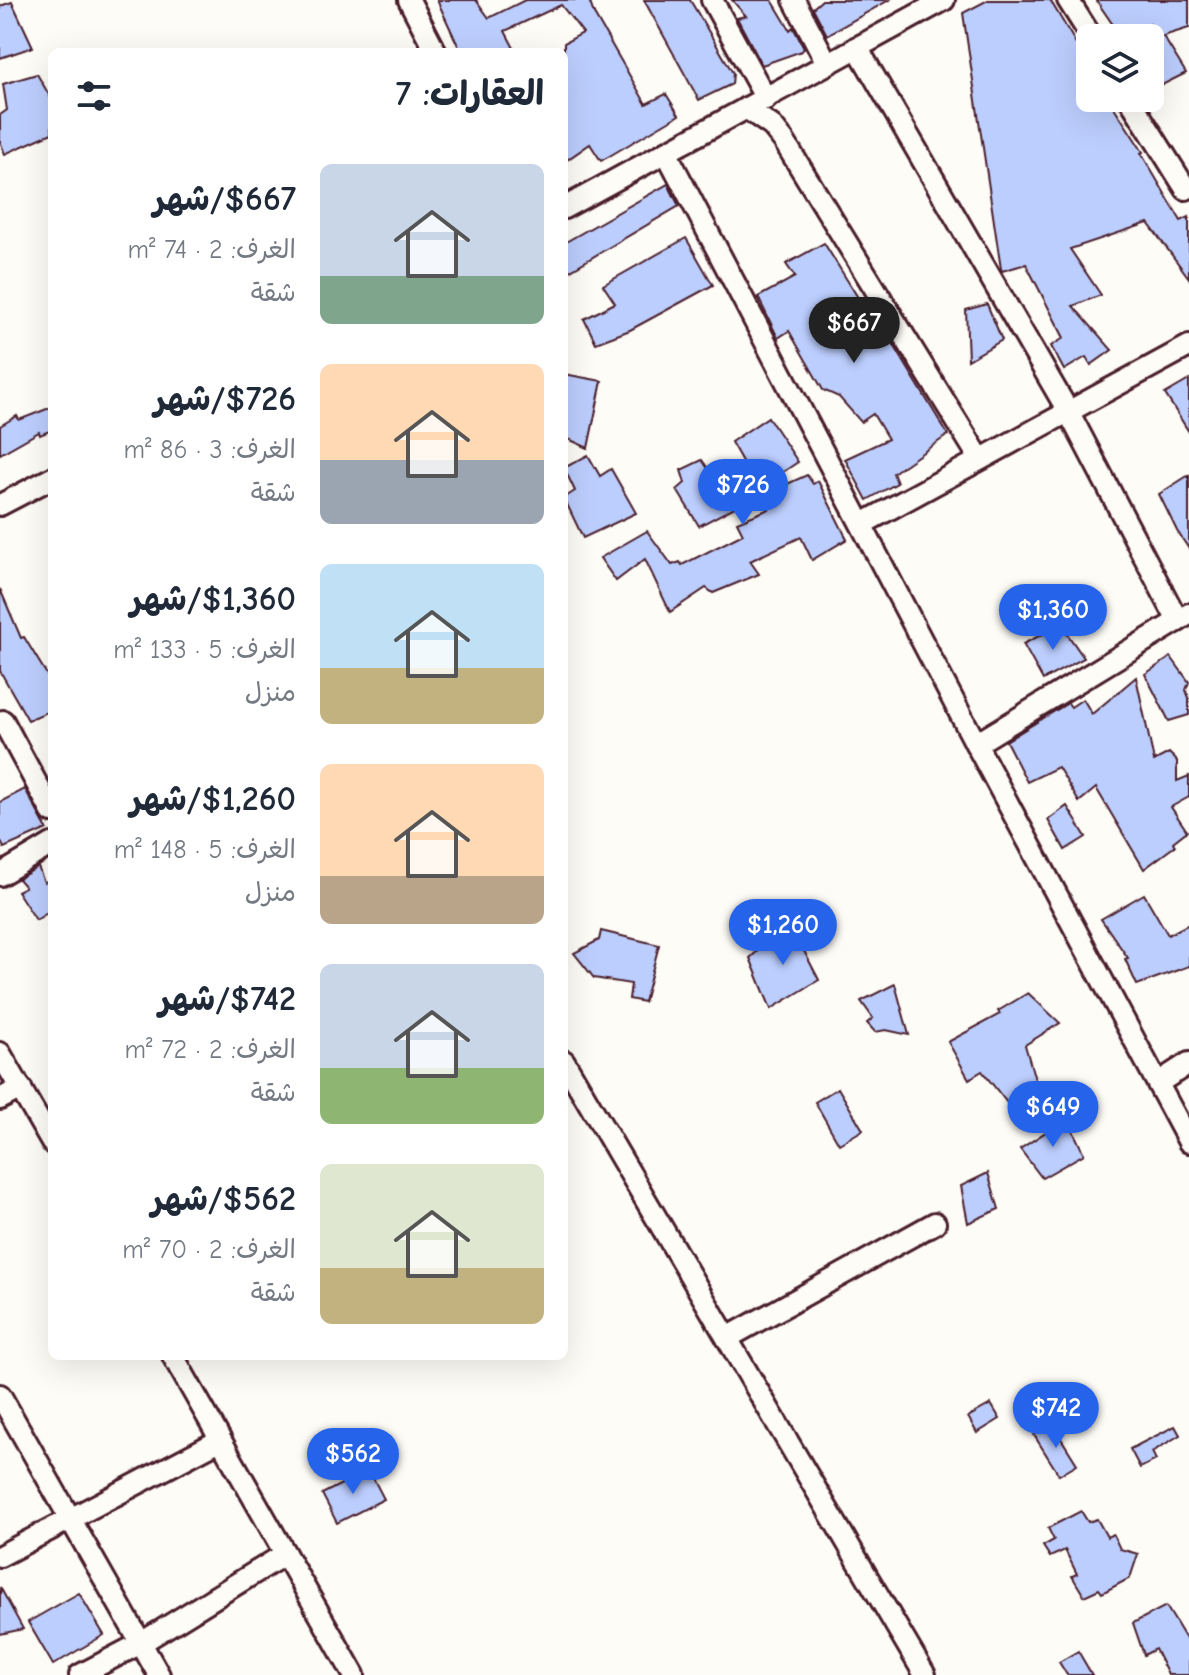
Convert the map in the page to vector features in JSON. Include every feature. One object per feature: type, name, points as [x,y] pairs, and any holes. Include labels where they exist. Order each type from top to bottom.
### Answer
[{"type":"street","points":[[409,0],[434,48]]},
{"type":"street","points":[[712,0],[766,99]]},
{"type":"street","points":[[794,0],[827,63]]},
{"type":"street","points":[[568,206],[944,0]]},
{"type":"street","points":[[1068,0],[1083,24]]},
{"type":"street","points":[[857,47],[1184,618],[976,744]]},
{"type":"street","points":[[746,108],[772,126],[784,141],[980,459]]},
{"type":"street","points":[[1138,112],[1186,189]]},
{"type":"street","points":[[666,152],[976,744],[1189,1142]]},
{"type":"street","points":[[862,524],[1189,346]]},
{"type":"street","points":[[0,505],[48,480]]},
{"type":"street","points":[[1,720],[48,805]]},
{"type":"street","points":[[0,875],[48,846]]},
{"type":"street","points":[[0,1053],[48,1136]]},
{"type":"street","points":[[1158,1083],[1189,1063]]},
{"type":"street","points":[[568,1068],[925,1675]]},
{"type":"street","points":[[0,1099],[21,1088]]},
{"type":"street","points":[[727,1338],[935,1223]]},
{"type":"street","points":[[175,1360],[354,1675]]},
{"type":"street","points":[[0,1395],[159,1675]]},
{"type":"street","points":[[0,1556],[220,1440]]},
{"type":"street","points":[[80,1675],[141,1643],[285,1554]]},
{"type":"building","points":[[437,0],[476,0],[489,18],[525,0],[589,0],[646,104],[666,94],[679,115],[601,161],[590,144],[568,159],[568,48],[564,48],[564,43],[583,33],[561,5],[505,31],[514,48],[459,48]]},
{"type":"building","points":[[644,0],[690,0],[733,73],[732,84],[699,100]]},
{"type":"building","points":[[732,0],[772,0],[790,30],[793,27],[804,48],[802,51],[762,65],[737,18],[746,16]]},
{"type":"building","points":[[822,0],[889,0],[827,35],[813,8]]},
{"type":"building","points":[[988,0],[1050,0],[1076,44],[1076,112],[1117,112],[1181,221],[1189,217],[1189,278],[1148,223],[1070,249],[1101,295],[1073,306],[1112,350],[1091,365],[1086,357],[1064,370],[1051,346],[1064,338],[1026,264],[1001,269],[963,13]]},
{"type":"building","points":[[1096,0],[1189,0],[1189,28],[1164,36],[1164,24],[1112,24]]},
{"type":"building","points":[[12,2],[33,47],[0,58],[0,6]]},
{"type":"building","points":[[1164,38],[1186,73],[1164,84]]},
{"type":"building","points":[[37,74],[48,93],[48,135],[5,154],[0,141],[0,115],[7,110],[3,84]]},
{"type":"building","points":[[668,184],[679,206],[568,272],[568,241]]},
{"type":"building","points":[[686,238],[713,285],[630,330],[596,343],[584,319],[615,303],[603,285]]},
{"type":"building","points":[[824,243],[875,325],[880,322],[948,435],[893,473],[897,483],[867,500],[845,459],[888,439],[873,414],[861,422],[839,397],[823,390],[789,331],[778,338],[758,297],[795,277],[786,264]]},
{"type":"building","points":[[987,304],[1002,340],[968,360],[966,310]]},
{"type":"building","points":[[568,375],[602,381],[588,448],[568,439]]},
{"type":"building","points":[[1189,380],[1189,432],[1165,394]]},
{"type":"building","points":[[48,409],[48,432],[40,435],[39,432],[0,454],[0,426],[17,416],[19,420]]},
{"type":"building","points":[[768,417],[798,462],[777,476],[783,486],[807,475],[813,484],[818,481],[847,539],[812,560],[801,537],[750,561],[759,574],[713,593],[706,588],[670,612],[645,559],[616,581],[600,558],[647,531],[672,565],[680,562],[682,565],[743,534],[737,522],[769,509],[731,442]]},
{"type":"building","points":[[588,455],[600,476],[611,469],[636,513],[583,538],[568,506],[568,495],[575,491],[568,476],[568,466]]},
{"type":"building","points":[[702,460],[735,507],[699,526],[677,490],[685,483],[681,470]]},
{"type":"building","points":[[1189,475],[1189,549],[1159,494]]},
{"type":"building","points":[[0,589],[21,638],[24,637],[48,676],[48,712],[28,720],[0,671]]},
{"type":"building","points":[[1061,625],[1084,658],[1043,680],[1023,644]]},
{"type":"building","points":[[1171,657],[1189,682],[1186,690],[1189,715],[1169,721],[1145,674]]},
{"type":"building","points":[[1136,677],[1154,761],[1169,753],[1177,761],[1177,781],[1189,776],[1189,797],[1171,807],[1187,831],[1173,842],[1175,846],[1144,869],[1096,788],[1079,802],[1058,767],[1027,782],[1006,741],[1068,703],[1071,707],[1083,699],[1092,714]]},
{"type":"building","points":[[25,789],[47,829],[4,848],[0,840],[0,802]]},
{"type":"building","points":[[1067,806],[1086,837],[1065,850],[1048,820]]},
{"type":"building","points":[[38,867],[44,882],[48,881],[48,912],[36,920],[17,891],[25,887],[18,879]]},
{"type":"building","points":[[1144,894],[1168,935],[1189,924],[1189,966],[1137,985],[1125,959],[1128,958],[1101,919]]},
{"type":"building","points":[[789,922],[819,980],[771,1009],[750,958]]},
{"type":"building","points":[[601,931],[659,945],[644,1002],[629,999],[631,984],[594,978],[574,953],[599,940]]},
{"type":"building","points":[[895,984],[909,1035],[886,1030],[875,1032],[867,1023],[873,1018],[861,1001]]},
{"type":"building","points":[[1028,993],[1060,1023],[1025,1045],[1036,1083],[1008,1104],[982,1071],[969,1079],[948,1042],[1000,1014],[998,1011]]},
{"type":"building","points":[[838,1088],[863,1130],[839,1144],[815,1102]]},
{"type":"building","points":[[1067,1118],[1084,1154],[1042,1178],[1020,1149]]},
{"type":"building","points":[[988,1173],[999,1209],[968,1223],[961,1186]]},
{"type":"building","points":[[991,1404],[1000,1419],[977,1433],[968,1417]]},
{"type":"building","points":[[1052,1424],[1077,1464],[1059,1475],[1034,1435]]},
{"type":"building","points":[[1175,1426],[1180,1435],[1152,1452],[1156,1460],[1140,1468],[1130,1449]]},
{"type":"building","points":[[369,1470],[384,1499],[337,1523],[322,1494]]},
{"type":"building","points":[[1081,1511],[1088,1522],[1097,1519],[1107,1537],[1113,1534],[1120,1549],[1138,1554],[1130,1578],[1102,1593],[1099,1589],[1084,1596],[1072,1576],[1077,1574],[1065,1550],[1050,1557],[1043,1546],[1054,1540],[1048,1528]]},
{"type":"building","points":[[0,1587],[23,1629],[0,1634]]},
{"type":"building","points":[[79,1593],[104,1635],[53,1665],[28,1622]]},
{"type":"building","points":[[1166,1606],[1189,1644],[1189,1675],[1168,1675],[1155,1649],[1144,1655],[1133,1623]]},
{"type":"building","points":[[1078,1651],[1092,1675],[1067,1675],[1059,1662]]}]
